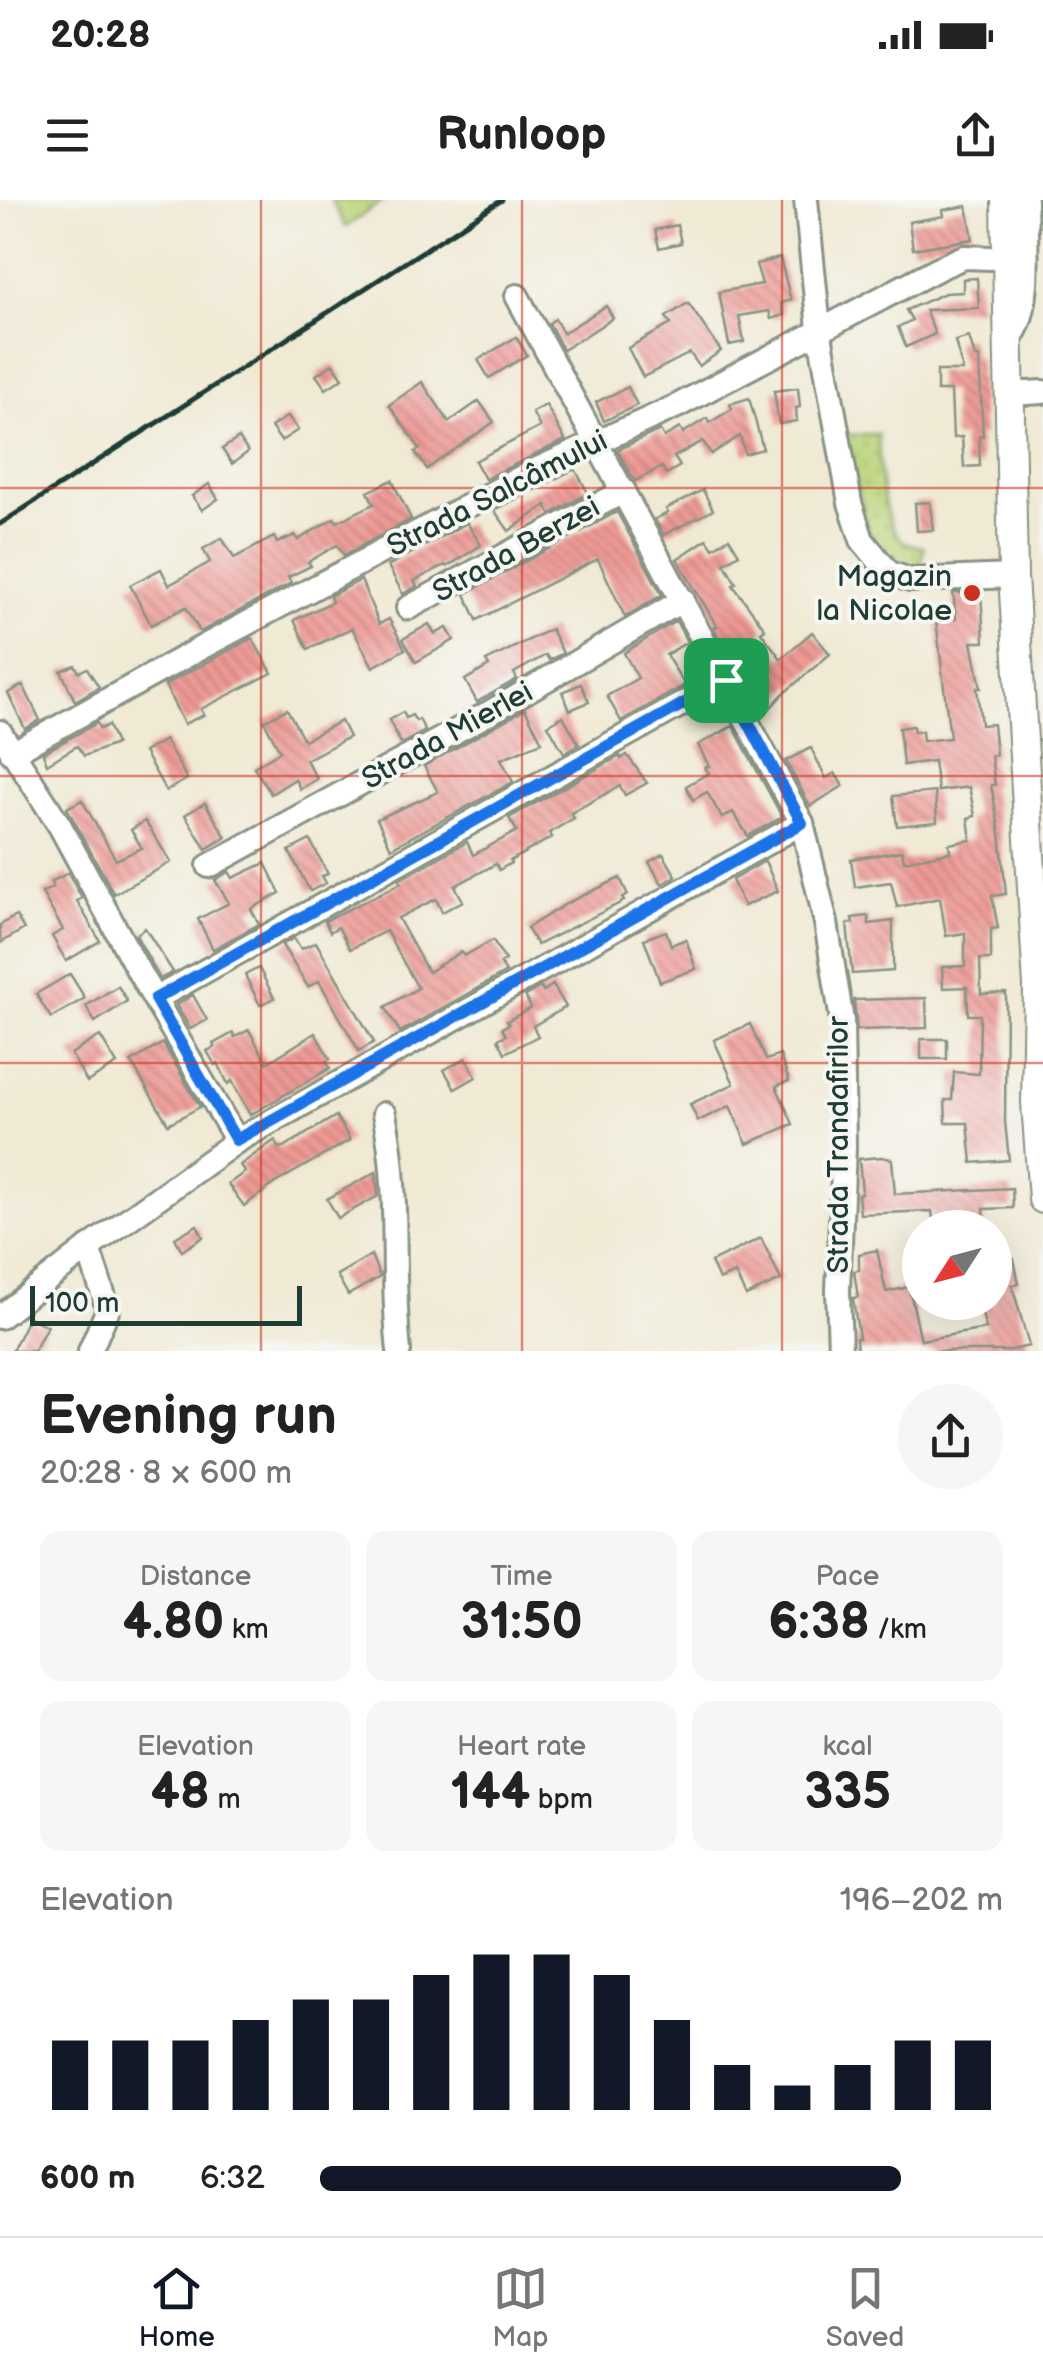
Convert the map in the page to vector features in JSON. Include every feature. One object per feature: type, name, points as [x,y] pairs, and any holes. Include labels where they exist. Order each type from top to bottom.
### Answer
[{"type":"main road","points":[[1006,200],[999,248],[1010,338],[1013,576],[1038,986],[1036,1103],[1043,1199]]},
{"type":"street","points":[[806,200],[818,330],[850,503],[862,540],[889,573],[910,580],[1013,576]]},
{"type":"street","points":[[1010,338],[1020,321],[1024,302],[1026,200]]},
{"type":"street","name":"Strada Salcâmului","points":[[6,743],[231,632],[533,471],[677,406],[964,258],[999,248]]},
{"type":"street","name":"Strada Trandafirilor","points":[[517,296],[802,823],[826,923],[842,1021],[840,1351]]},
{"type":"street","points":[[1011,394],[1043,392]]},
{"type":"street","name":"Strada Berzei","points":[[408,608],[624,490]]},
{"type":"street","name":"Strada Mierlei","points":[[209,866],[487,714],[683,600]]},
{"type":"street","points":[[155,999],[726,680]]},
{"type":"street","points":[[6,743],[60,826],[236,1140]]},
{"type":"street","points":[[0,1317],[236,1140],[802,823]]},
{"type":"street","points":[[384,1114],[394,1157],[393,1298],[399,1351]]},
{"type":"street","points":[[88,1248],[108,1310],[90,1351]]},
{"type":"green space","points":[[331,200],[384,200],[346,227]]},
{"type":"green space","points":[[878,434],[886,510],[898,535],[909,544],[924,547],[919,574],[889,565],[871,542],[844,435]]},
{"type":"building","points":[[967,206],[973,239],[913,249],[909,222],[944,216],[943,210]]},
{"type":"building","points":[[677,225],[681,243],[659,248],[655,230]]},
{"type":"building","points":[[780,258],[791,300],[781,303],[784,315],[771,319],[769,311],[739,316],[744,342],[729,345],[719,292],[762,284],[756,264]]},
{"type":"building","points":[[977,278],[979,308],[925,310],[935,334],[906,347],[898,327],[912,320],[906,310],[945,293],[963,292],[963,279]]},
{"type":"building","points":[[688,303],[721,351],[699,366],[690,353],[643,377],[628,348],[671,324],[666,317]]},
{"type":"building","points":[[606,306],[613,318],[563,350],[549,323],[555,319],[563,333]]},
{"type":"building","points":[[516,337],[527,355],[489,378],[478,360]]},
{"type":"building","points":[[969,337],[975,357],[979,357],[983,436],[979,436],[980,466],[964,467],[962,437],[953,438],[951,391],[937,391],[937,371],[963,371],[955,341]]},
{"type":"building","points":[[333,364],[343,378],[326,389],[316,375]]},
{"type":"building","points":[[422,382],[449,422],[479,401],[494,422],[427,469],[415,452],[420,449],[389,405]]},
{"type":"building","points":[[628,387],[637,405],[604,421],[596,402]]},
{"type":"building","points":[[798,388],[797,421],[779,424],[774,391]]},
{"type":"building","points":[[749,398],[763,449],[745,454],[740,436],[711,454],[703,441],[674,457],[680,466],[666,474],[662,467],[635,481],[617,450],[660,430],[664,437],[680,428],[683,433],[707,418],[709,423],[732,409],[730,404]]},
{"type":"building","points":[[546,405],[565,440],[485,479],[475,461],[540,427],[532,412]]},
{"type":"building","points":[[288,416],[298,430],[281,441],[271,427]]},
{"type":"building","points":[[239,438],[248,452],[232,464],[222,449]]},
{"type":"building","points":[[575,469],[588,493],[551,514],[546,505],[509,531],[494,510]]},
{"type":"building","points":[[392,480],[411,519],[344,555],[337,545],[308,562],[311,566],[288,577],[291,583],[200,632],[186,607],[151,625],[130,585],[161,569],[169,585],[210,562],[203,549],[222,538],[234,558],[274,537],[277,543],[295,535],[298,540],[334,518],[337,522],[374,504],[368,492]]},
{"type":"building","points":[[209,484],[218,499],[202,510],[192,496]]},
{"type":"building","points":[[703,490],[713,510],[663,535],[655,519]]},
{"type":"building","points":[[930,502],[933,530],[917,531],[915,503]]},
{"type":"building","points":[[617,512],[662,595],[625,617],[598,559],[477,620],[465,594]]},
{"type":"building","points":[[467,523],[481,545],[447,567],[414,581],[417,586],[403,594],[388,566]]},
{"type":"building","points":[[729,538],[739,554],[724,563],[736,583],[733,585],[781,659],[812,632],[830,654],[762,717],[752,699],[757,694],[737,672],[740,667],[719,639],[714,628],[717,626],[677,559],[707,539],[713,548]]},
{"type":"building","points":[[361,580],[379,624],[389,619],[405,649],[373,667],[352,628],[308,649],[294,620],[332,602],[330,596]]},
{"type":"building","points":[[981,592],[984,642],[972,642],[981,688],[977,688],[981,725],[993,724],[996,755],[991,756],[995,785],[991,785],[1006,894],[992,896],[998,928],[991,929],[991,959],[980,959],[981,994],[1006,993],[1005,1122],[1009,1160],[972,1163],[968,1123],[946,1123],[945,1100],[952,1100],[954,1072],[979,1074],[980,1015],[968,1015],[967,987],[943,988],[942,967],[965,966],[965,933],[946,936],[940,898],[897,907],[891,882],[855,887],[851,859],[902,851],[904,861],[950,852],[949,844],[971,840],[968,818],[975,816],[969,787],[938,791],[934,761],[903,765],[899,728],[913,726],[914,732],[922,731],[923,741],[950,738],[936,620],[956,619],[953,593]]},
{"type":"building","points":[[676,621],[687,642],[666,655],[685,685],[621,721],[607,696],[638,678],[624,653]]},
{"type":"building","points":[[429,624],[435,634],[447,628],[454,640],[416,662],[403,639]]},
{"type":"building","points":[[551,629],[563,653],[549,660],[546,655],[514,673],[517,679],[477,702],[465,680],[489,666],[486,661]]},
{"type":"building","points":[[252,638],[272,673],[201,709],[204,715],[184,724],[165,685]]},
{"type":"building","points":[[75,665],[79,672],[87,668],[99,687],[75,701],[61,671]]},
{"type":"building","points":[[581,684],[589,702],[570,710],[562,692]]},
{"type":"building","points":[[23,685],[40,720],[25,729],[8,693]]},
{"type":"building","points":[[287,709],[304,740],[341,721],[349,737],[306,760],[317,779],[300,789],[295,779],[271,794],[254,767],[280,751],[264,721]]},
{"type":"building","points":[[525,709],[542,742],[501,759],[513,782],[391,848],[377,819],[438,792],[424,766]]},
{"type":"building","points":[[403,712],[406,718],[412,715],[416,721],[419,719],[425,731],[401,744],[389,720]]},
{"type":"building","points":[[563,716],[579,744],[564,753],[548,725]]},
{"type":"building","points":[[97,723],[100,729],[108,725],[116,744],[84,756],[77,746],[47,764],[43,753]]},
{"type":"building","points":[[733,726],[782,817],[748,836],[733,812],[722,818],[707,792],[693,800],[686,786],[709,773],[698,745]]},
{"type":"building","points":[[165,740],[187,779],[166,791],[144,752]]},
{"type":"building","points":[[811,748],[826,778],[835,773],[843,786],[810,806],[786,761]]},
{"type":"building","points":[[627,755],[647,783],[625,795],[620,786],[571,813],[574,818],[549,833],[552,837],[511,863],[499,870],[496,864],[455,886],[463,901],[442,912],[436,899],[398,918],[428,972],[461,952],[464,956],[493,940],[505,960],[500,963],[506,972],[400,1032],[385,1007],[418,988],[386,931],[350,949],[338,927],[330,932],[325,921],[401,883],[399,880],[467,842],[473,855],[517,831],[509,818]]},
{"type":"building","points":[[935,792],[937,822],[897,826],[893,796]]},
{"type":"building","points":[[82,800],[116,860],[142,848],[131,830],[145,821],[171,862],[114,894],[67,808]]},
{"type":"building","points":[[205,803],[226,837],[206,849],[185,815]]},
{"type":"building","points":[[310,840],[328,874],[322,876],[326,883],[310,891],[289,851]]},
{"type":"building","points":[[663,854],[676,876],[662,884],[649,862]]},
{"type":"building","points":[[765,861],[778,891],[744,906],[732,880]]},
{"type":"building","points":[[265,863],[280,893],[251,909],[259,924],[213,949],[198,919],[229,903],[215,880],[229,872],[233,878]]},
{"type":"building","points":[[68,873],[82,898],[77,901],[100,941],[66,961],[52,936],[63,930],[42,893],[53,887],[51,882]]},
{"type":"building","points":[[620,878],[628,895],[622,898],[624,901],[537,945],[527,928],[569,902]]},
{"type":"building","points":[[16,916],[24,929],[0,943],[0,925]]},
{"type":"building","points":[[868,916],[869,924],[893,921],[893,971],[852,974],[847,924],[853,923],[852,918]]},
{"type":"building","points":[[145,928],[173,972],[160,979],[136,935]]},
{"type":"building","points":[[666,931],[671,945],[686,939],[696,969],[660,982],[644,939]]},
{"type":"building","points":[[294,938],[301,949],[316,942],[374,1042],[359,1051],[319,981],[308,987],[282,945]]},
{"type":"building","points":[[259,968],[274,998],[260,1005],[245,975]]},
{"type":"building","points":[[70,974],[85,998],[51,1018],[36,994]]},
{"type":"building","points":[[553,985],[566,1007],[533,1026],[538,1036],[505,1053],[498,1039],[506,1035],[502,1028],[531,1008],[525,996]]},
{"type":"building","points":[[118,986],[127,1001],[95,1022],[86,1006]]},
{"type":"building","points":[[193,995],[207,1020],[190,1029],[176,1005]]},
{"type":"building","points":[[926,998],[927,1028],[857,1030],[854,1000]]},
{"type":"building","points":[[750,1024],[766,1060],[780,1055],[789,1081],[776,1086],[793,1124],[747,1144],[730,1106],[698,1121],[690,1104],[734,1084],[714,1040]]},
{"type":"building","points":[[249,1030],[267,1063],[315,1033],[330,1059],[326,1061],[330,1068],[250,1115],[232,1081],[228,1084],[207,1051],[233,1033],[235,1037]]},
{"type":"building","points":[[100,1036],[117,1064],[87,1082],[71,1054]]},
{"type":"building","points":[[921,1039],[947,1039],[947,1059],[921,1059]]},
{"type":"building","points":[[163,1043],[200,1107],[168,1124],[131,1062]]},
{"type":"building","points":[[466,1058],[476,1077],[455,1089],[444,1070]]},
{"type":"building","points":[[336,1116],[350,1140],[275,1183],[244,1206],[228,1184],[245,1172],[240,1165],[275,1140],[279,1148],[284,1147]]},
{"type":"building","points":[[859,1159],[892,1159],[895,1194],[1012,1188],[1013,1208],[860,1214]]},
{"type":"building","points":[[376,1172],[378,1196],[338,1218],[327,1199]]},
{"type":"building","points":[[197,1225],[203,1237],[182,1251],[175,1238]]},
{"type":"building","points":[[761,1238],[781,1280],[746,1296],[735,1273],[719,1280],[711,1262]]},
{"type":"building","points":[[877,1250],[886,1292],[902,1289],[902,1320],[916,1320],[921,1340],[986,1329],[984,1320],[1012,1320],[1012,1285],[1029,1346],[1008,1351],[857,1351],[853,1298],[858,1297],[854,1271],[859,1270],[859,1254]]},
{"type":"building","points":[[371,1255],[380,1277],[348,1295],[337,1275]]},
{"type":"building","points":[[1012,1259],[1014,1259],[1019,1284],[1012,1285]]},
{"type":"building","points":[[29,1317],[47,1326],[34,1351],[12,1351]]},
{"type":"railway","points":[[0,524],[502,200]]},
{"type":"place","name":"Magazin la Nicolae","points":[[972,593]]},
{"type":"route","points":[[726,680],[802,823],[236,1140],[155,999],[726,680]]}]
